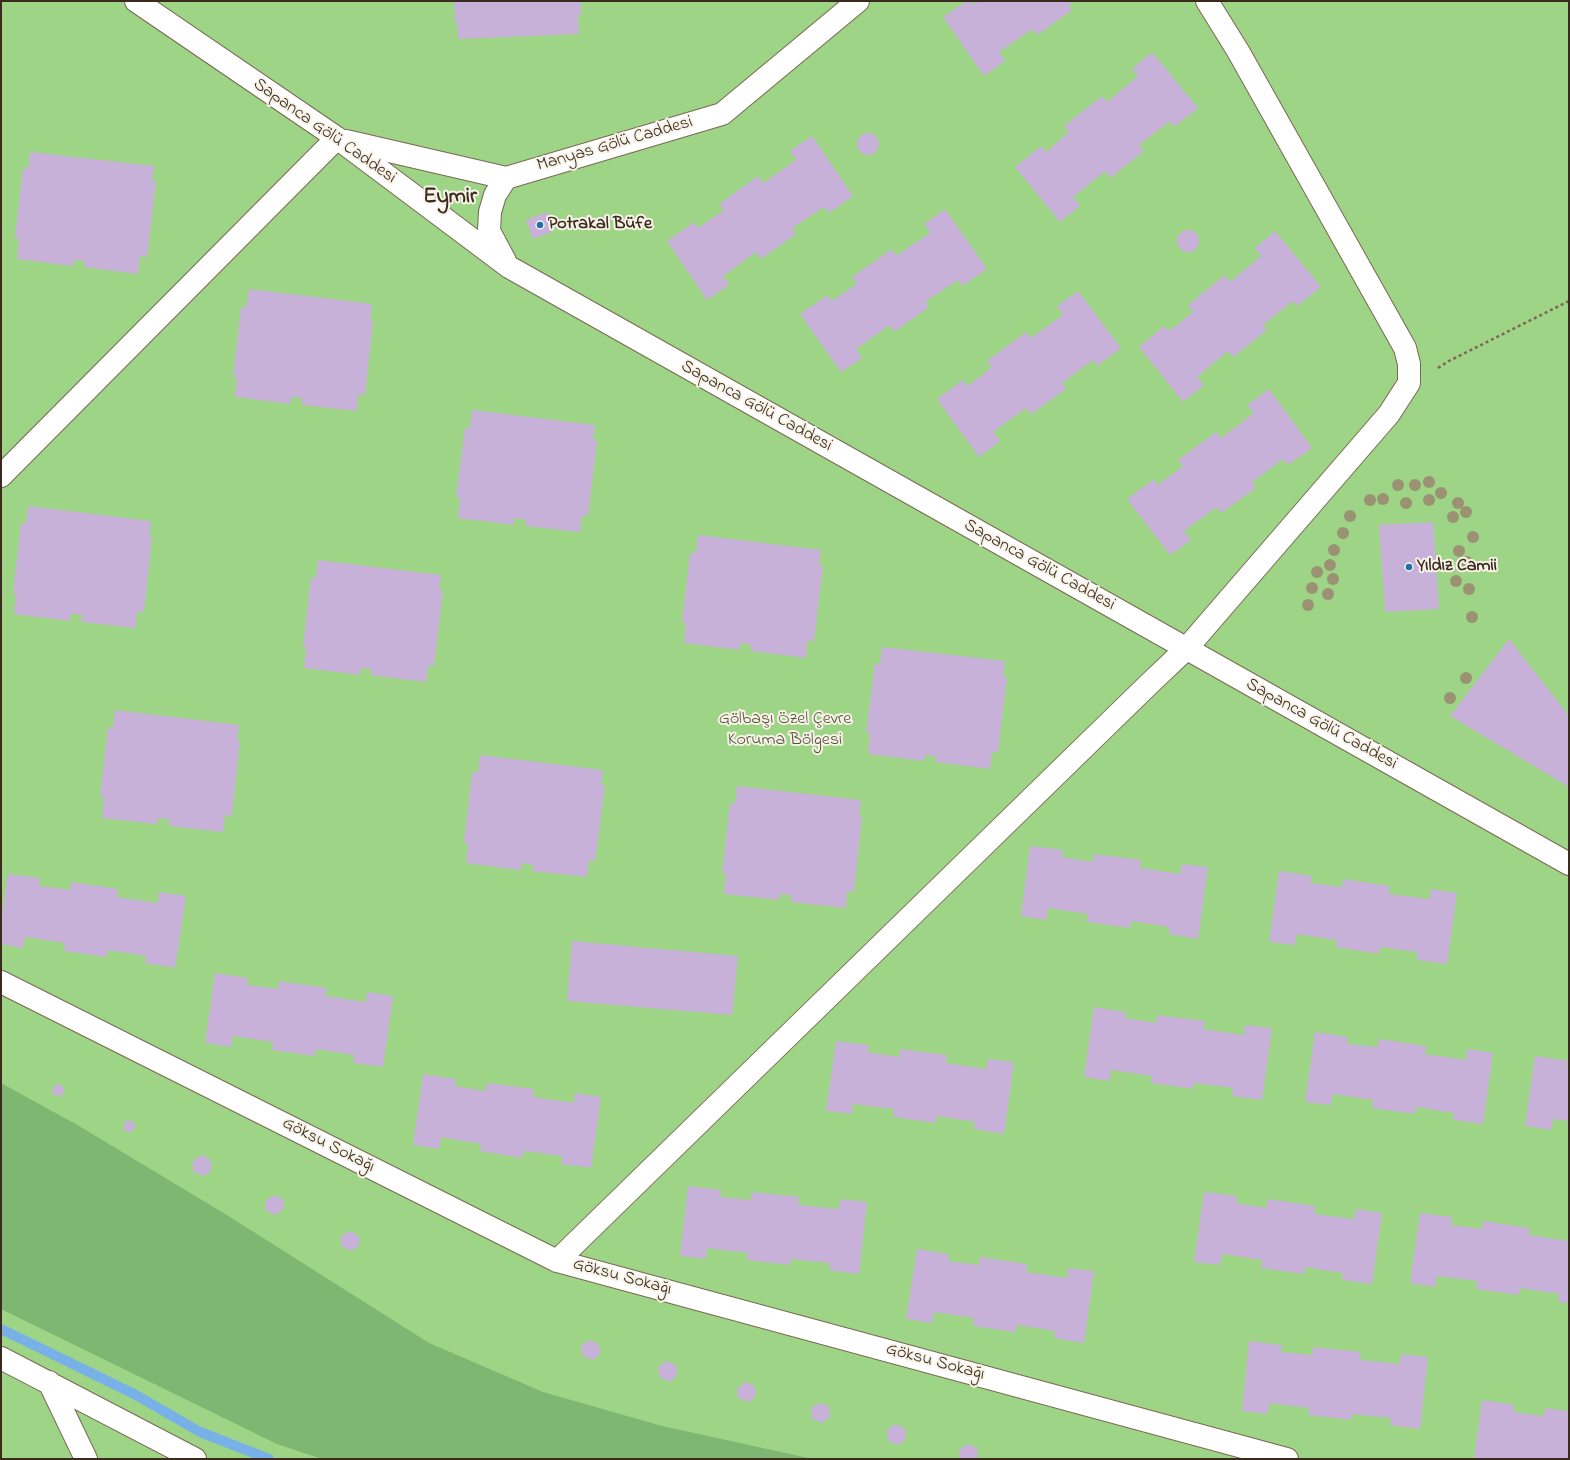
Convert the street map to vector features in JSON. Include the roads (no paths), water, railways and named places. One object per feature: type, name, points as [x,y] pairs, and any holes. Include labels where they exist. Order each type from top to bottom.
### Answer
[{"type":"street","name":"Sapanca Gölü Caddesi","points":[[136,1],[337,138],[509,267],[1569,864]]},
{"type":"street","name":"Manyas Gölü Caddesi","points":[[337,138],[506,178],[722,114],[858,1]]},
{"type":"street","points":[[557,1261],[1148,684],[1186,649],[1389,414],[1409,383],[1409,364],[1405,348],[1238,51],[1208,1]]},
{"type":"street","points":[[1,476],[337,138]]},
{"type":"street","points":[[506,178],[495,194],[490,212],[489,231],[509,267]]},
{"type":"street","name":"Göksu Sokağı","points":[[1,982],[557,1261],[1287,1459]]},
{"type":"street","points":[[1,1358],[50,1382],[195,1459]]},
{"type":"street","points":[[50,1382],[86,1459]]},
{"type":"waterway","points":[[1,1329],[134,1394],[200,1432],[269,1459]]},
{"type":"place","name":"Potrakal Büfe","points":[[540,225]]},
{"type":"place","name":"Yıldız Camii","points":[[1409,567]]},
{"type":"district","name":"Eymir","points":[[450,198]]},
{"type":"park label","name":"Gölbaşı Özel Çevre Koruma Bölgesi","points":[[785,730]]}]
